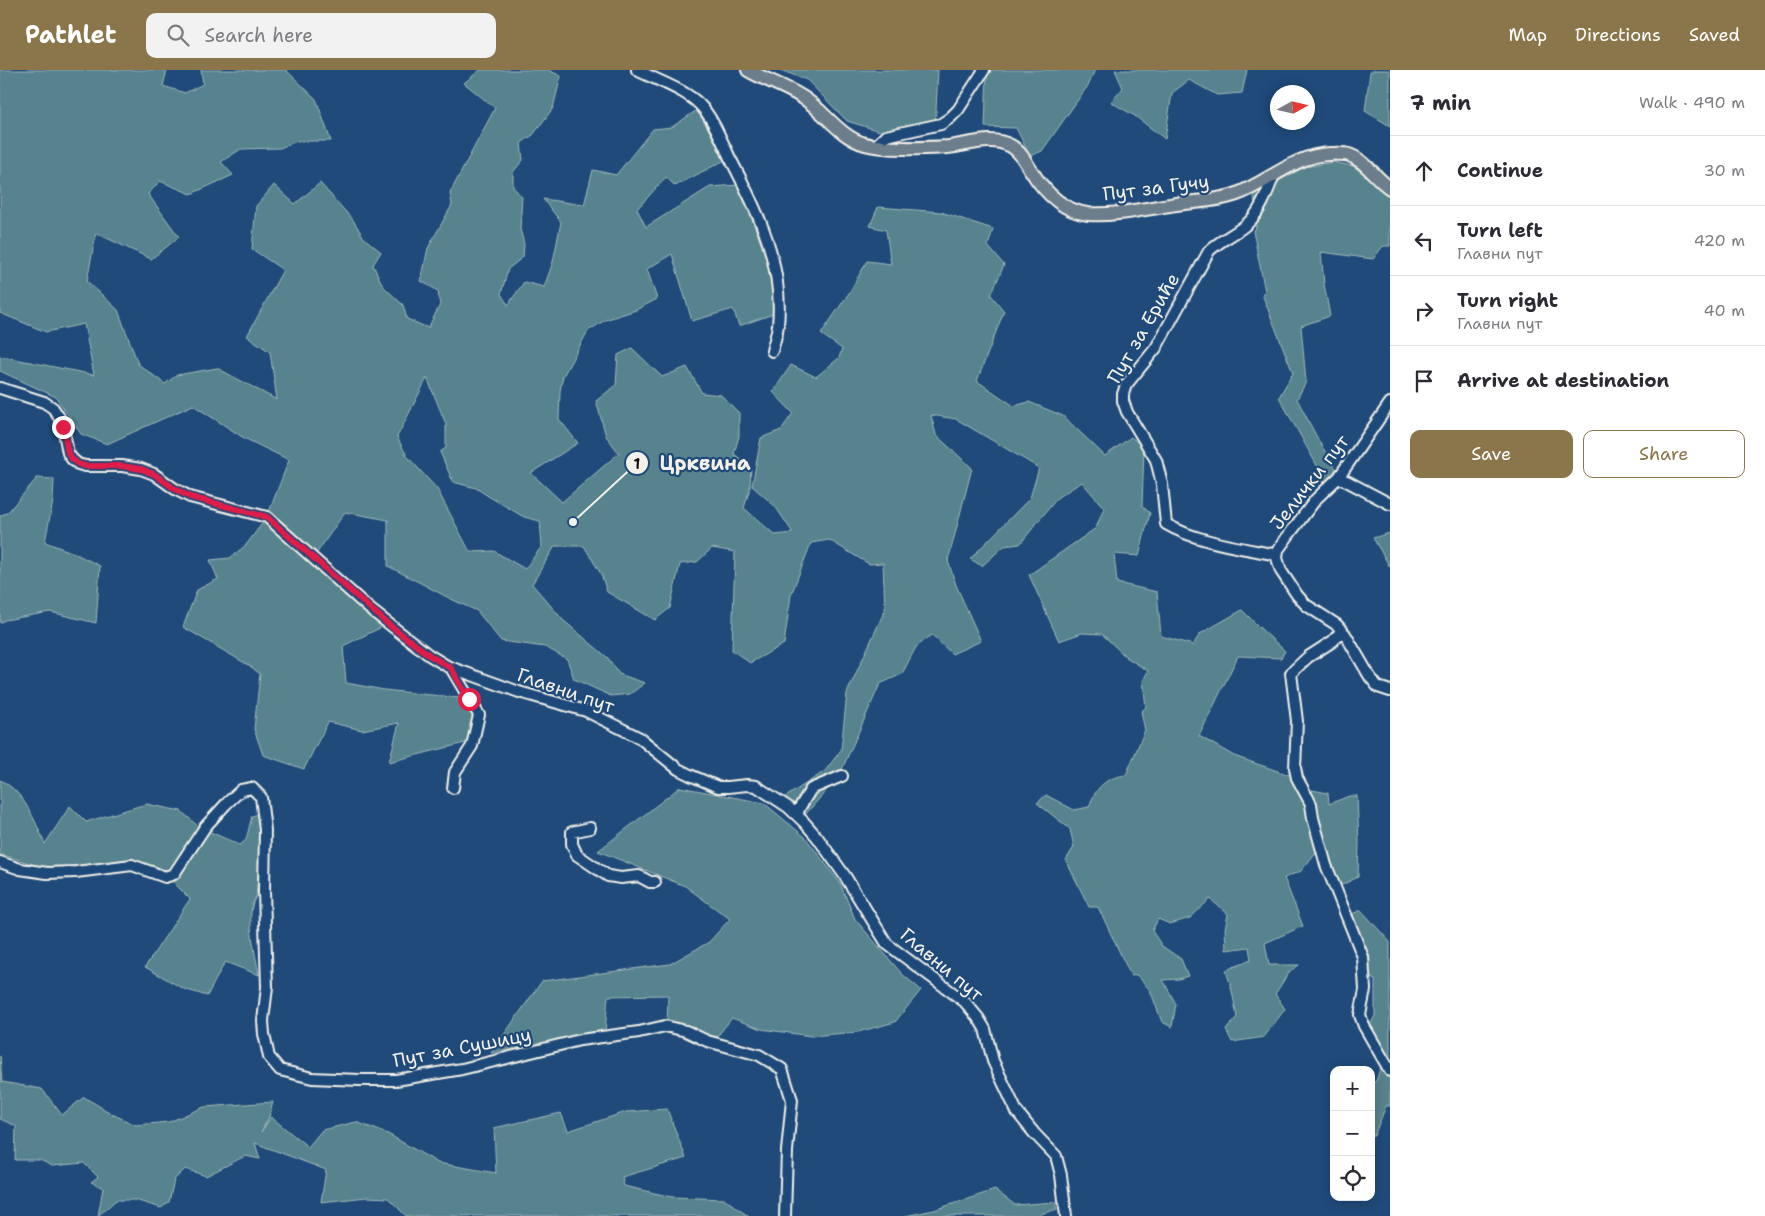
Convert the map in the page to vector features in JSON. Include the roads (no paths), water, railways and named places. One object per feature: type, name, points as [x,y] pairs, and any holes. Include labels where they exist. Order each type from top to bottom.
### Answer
[{"type":"main road","name":"Пут за Гучу","points":[[748,70],[803,97],[856,141],[875,146],[938,147],[991,141],[1002,142],[1013,147],[1021,155],[1040,184],[1058,202],[1085,214],[1108,215],[1236,194],[1304,159],[1320,155],[1350,155],[1390,188]]},
{"type":"street","points":[[637,70],[687,95],[702,107],[718,134],[756,210],[776,270],[779,305],[778,327],[772,351]]},
{"type":"street","points":[[875,146],[886,136],[941,124],[950,118],[958,110],[984,70]]},
{"type":"street","name":"Пут за Ериће","points":[[1274,175],[1265,198],[1251,220],[1218,242],[1209,251],[1156,348],[1126,385],[1123,401],[1127,412],[1156,460],[1162,484],[1166,524],[1178,531],[1225,544],[1277,555]]},
{"type":"street","name":"Главни пут","points":[[0,388],[44,402],[53,408],[62,422],[68,453],[78,464],[141,469],[154,474],[190,497],[267,517],[388,624],[429,655],[451,668],[519,692],[594,714],[640,738],[678,769],[690,776],[718,787],[756,786],[797,815],[817,837],[845,876],[887,944],[965,1002],[979,1019],[985,1029],[993,1061],[1017,1112],[1038,1138],[1056,1156],[1061,1175],[1066,1216]]},
{"type":"street","name":"Јелички пут","points":[[1390,403],[1339,477],[1316,499],[1278,550],[1277,555],[1281,571],[1297,595],[1306,605],[1342,630],[1370,677],[1378,687],[1390,692]]},
{"type":"street","points":[[1339,477],[1390,504]]},
{"type":"street","points":[[1342,630],[1333,641],[1308,657],[1291,673],[1297,721],[1296,778],[1311,804],[1326,865],[1363,957],[1365,990],[1360,1015],[1364,1026],[1390,1071]]},
{"type":"street","points":[[451,668],[479,715],[472,746],[455,772],[453,788]]},
{"type":"street","points":[[797,815],[800,806],[811,789],[842,776]]},
{"type":"street","name":"Пут за Сушицу","points":[[0,862],[20,869],[48,873],[76,872],[132,865],[165,877],[174,874],[204,827],[226,804],[241,790],[252,788],[260,798],[265,830],[264,891],[267,987],[263,1022],[264,1034],[269,1056],[280,1070],[312,1078],[396,1080],[462,1069],[580,1040],[638,1032],[664,1026],[686,1031],[708,1041],[759,1056],[782,1069],[792,1100],[787,1151],[785,1216]]},
{"type":"street","points":[[590,828],[572,832],[572,844],[577,855],[608,876],[621,878],[639,876],[650,882],[655,882]]},
{"type":"place","name":"Црквина","points":[[573,522]]}]
